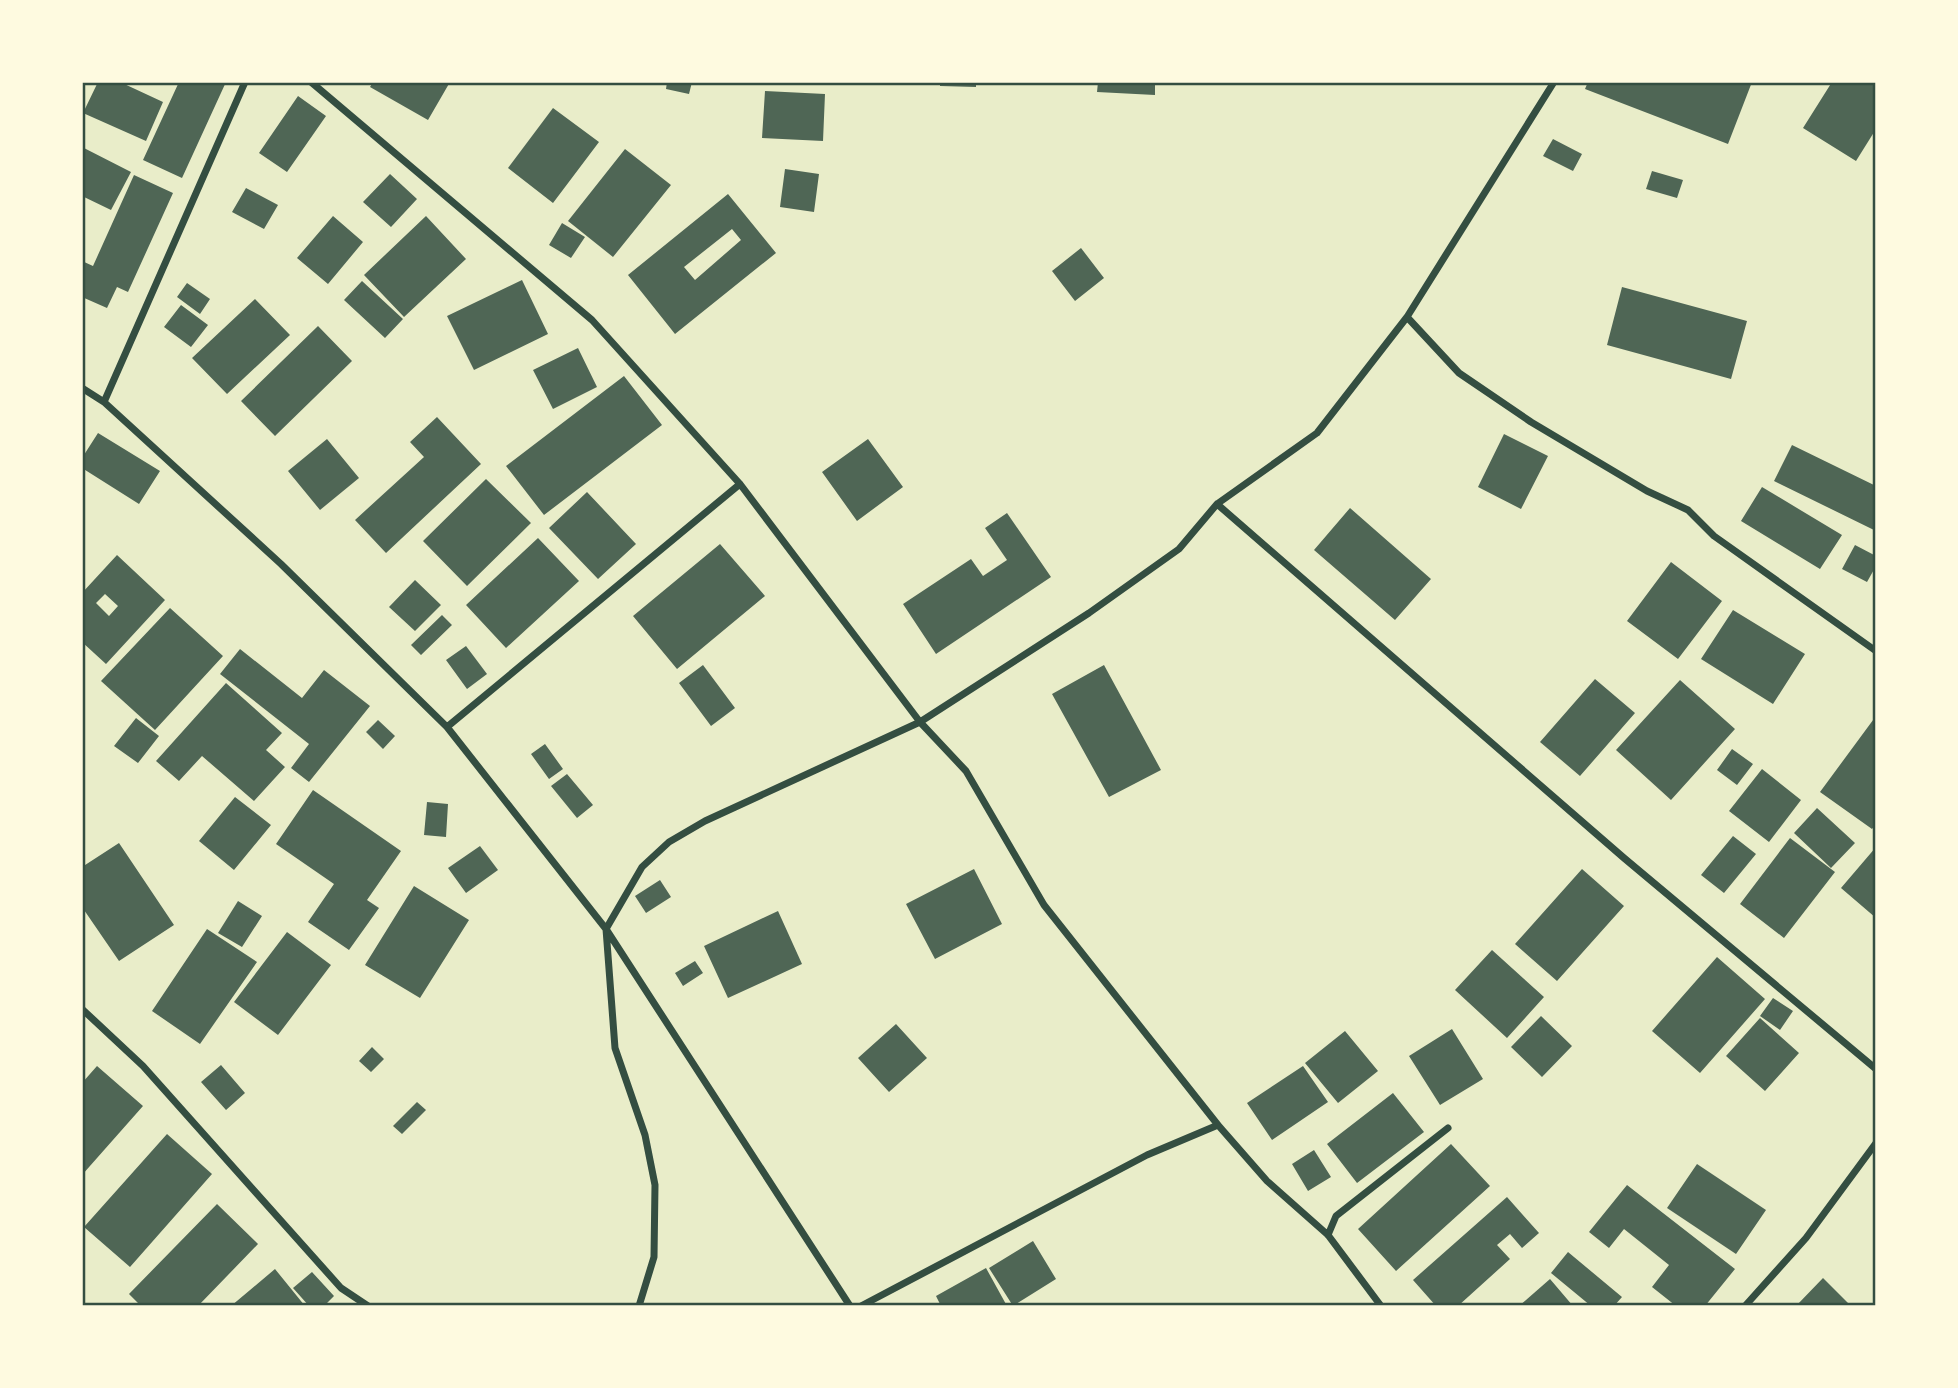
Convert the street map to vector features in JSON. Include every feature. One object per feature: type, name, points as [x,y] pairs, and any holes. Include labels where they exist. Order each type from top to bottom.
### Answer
[{"type":"street","points":[[104,402],[245,82]]},
{"type":"street","points":[[311,82],[592,320],[740,484],[920,722],[966,771],[1044,905],[1218,1125],[1267,1181],[1328,1235],[1381,1306]]},
{"type":"street","points":[[639,1306],[654,1257],[655,1185],[645,1135],[615,1048],[606,929],[642,867],[669,842],[705,821],[920,722],[1089,613],[1179,549],[1217,503],[1317,433],[1407,317],[1554,82]]},
{"type":"street","points":[[1407,317],[1459,373],[1531,422],[1647,491],[1688,510],[1714,536],[1876,651]]},
{"type":"street","points":[[82,388],[104,402],[281,564],[447,727],[606,929],[850,1306]]},
{"type":"street","points":[[447,727],[740,484]]},
{"type":"street","points":[[1217,503],[1624,858],[1876,1069]]},
{"type":"street","points":[[82,1009],[143,1066],[341,1288],[368,1306]]},
{"type":"street","points":[[860,1306],[1147,1155],[1218,1125]]},
{"type":"street","points":[[1328,1235],[1336,1216],[1448,1128]]},
{"type":"street","points":[[1745,1306],[1806,1238],[1876,1143]]},
{"type":"building","points":[[98,82],[120,82],[163,102],[146,141],[83,113]]},
{"type":"building","points":[[179,82],[226,82],[182,178],[143,160]]},
{"type":"building","points":[[373,82],[450,82],[428,120],[370,87]]},
{"type":"building","points":[[667,82],[692,82],[689,94],[666,89]]},
{"type":"building","points":[[940,82],[976,82],[976,87],[940,86]]},
{"type":"building","points":[[1098,82],[1155,82],[1155,95],[1097,92]]},
{"type":"building","points":[[1588,82],[1752,82],[1728,144],[1585,89]]},
{"type":"building","points":[[1832,82],[1876,82],[1876,129],[1856,161],[1803,128]]},
{"type":"building","points":[[765,91],[825,94],[823,141],[762,138]]},
{"type":"building","points":[[298,96],[326,116],[287,172],[259,153]]},
{"type":"building","points":[[553,108],[599,142],[553,203],[508,168]]},
{"type":"building","points":[[1553,139],[1582,154],[1573,171],[1543,156]]},
{"type":"building","points":[[82,147],[131,172],[111,210],[82,196]]},
{"type":"building","points":[[625,149],[671,185],[613,257],[568,221]]},
{"type":"building","points":[[785,169],[819,174],[814,212],[780,207]]},
{"type":"building","points":[[1652,171],[1683,180],[1677,198],[1646,189]]},
{"type":"building","points":[[390,174],[417,199],[391,227],[363,202]]},
{"type":"building","points":[[134,175],[173,193],[128,292],[117,287],[107,308],[82,297],[82,261],[93,266]]},
{"type":"building","points":[[246,188],[278,205],[264,229],[232,212]]},
{"type":"building","points":[[728,194],[776,253],[675,334],[628,275]],"holes":[[[732,229],[741,240],[695,280],[684,267]]]},
{"type":"building","points":[[333,216],[363,242],[328,284],[297,258]]},
{"type":"building","points":[[426,216],[466,259],[404,317],[364,275]]},
{"type":"building","points":[[562,223],[585,237],[571,258],[549,245]]},
{"type":"building","points":[[1081,248],[1104,278],[1075,301],[1052,271]]},
{"type":"building","points":[[522,280],[548,334],[474,370],[447,316]]},
{"type":"building","points":[[362,281],[403,319],[385,338],[344,300]]},
{"type":"building","points":[[187,283],[210,299],[200,314],[177,297]]},
{"type":"building","points":[[1622,287],[1747,321],[1731,379],[1607,345]]},
{"type":"building","points":[[255,299],[290,335],[227,394],[192,358]]},
{"type":"building","points":[[181,305],[208,325],[191,347],[164,327]]},
{"type":"building","points":[[318,326],[352,361],[275,436],[241,401]]},
{"type":"building","points":[[578,348],[597,387],[553,409],[533,370]]},
{"type":"building","points":[[624,376],[662,425],[544,515],[506,466]]},
{"type":"building","points":[[437,417],[481,464],[386,553],[355,520],[424,457],[410,442]]},
{"type":"building","points":[[98,433],[160,471],[139,504],[82,468],[82,458]]},
{"type":"building","points":[[1504,434],[1548,456],[1521,509],[1478,487]]},
{"type":"building","points":[[327,439],[359,478],[320,510],[288,471]]},
{"type":"building","points":[[868,439],[903,487],[857,521],[822,472]]},
{"type":"building","points":[[1792,445],[1876,486],[1876,531],[1774,481]]},
{"type":"building","points":[[486,479],[531,523],[467,586],[423,541]]},
{"type":"building","points":[[1762,487],[1842,535],[1820,569],[1741,521]]},
{"type":"building","points":[[587,492],[636,544],[598,579],[549,528]]},
{"type":"building","points":[[1350,508],[1431,579],[1395,620],[1314,550]]},
{"type":"building","points":[[1007,513],[1051,577],[936,654],[903,604],[971,559],[983,576],[1007,560],[985,528]]},
{"type":"building","points":[[538,538],[579,581],[506,648],[466,605]]},
{"type":"building","points":[[720,544],[765,596],[677,669],[633,616]]},
{"type":"building","points":[[1855,545],[1876,556],[1876,566],[1867,582],[1842,569]]},
{"type":"building","points":[[117,555],[165,600],[106,664],[82,642],[82,593]],"holes":[[[105,594],[118,606],[109,616],[96,603]]]},
{"type":"building","points":[[1671,562],[1722,601],[1678,659],[1627,621]]},
{"type":"building","points":[[415,580],[441,605],[415,631],[389,607]]},
{"type":"building","points":[[170,608],[223,656],[155,730],[101,681]]},
{"type":"building","points":[[1733,610],[1805,654],[1773,704],[1701,659]]},
{"type":"building","points":[[442,615],[452,625],[421,655],[411,645]]},
{"type":"building","points":[[466,646],[487,674],[467,689],[446,660]]},
{"type":"building","points":[[240,649],[302,698],[324,670],[370,706],[309,782],[291,768],[309,744],[220,674]]},
{"type":"building","points":[[703,665],[735,708],[711,726],[679,683]]},
{"type":"building","points":[[1104,665],[1161,770],[1109,797],[1052,694]]},
{"type":"building","points":[[1595,679],[1635,713],[1580,776],[1540,742]]},
{"type":"building","points":[[1680,680],[1735,729],[1671,800],[1616,750]]},
{"type":"building","points":[[226,683],[282,733],[266,750],[285,767],[254,801],[202,756],[179,781],[156,761]]},
{"type":"building","points":[[1876,716],[1876,824],[1872,829],[1820,792]]},
{"type":"building","points":[[136,718],[159,736],[138,763],[114,746]]},
{"type":"building","points":[[378,720],[395,736],[383,749],[366,732]]},
{"type":"building","points":[[545,744],[563,769],[549,779],[531,754]]},
{"type":"building","points":[[1732,749],[1753,764],[1737,785],[1717,770]]},
{"type":"building","points":[[1762,769],[1801,800],[1769,842],[1729,811]]},
{"type":"building","points":[[567,774],[593,805],[577,818],[551,786]]},
{"type":"building","points":[[313,790],[401,851],[367,900],[379,908],[349,950],[308,922],[334,884],[276,844]]},
{"type":"building","points":[[235,797],[271,825],[234,870],[199,841]]},
{"type":"building","points":[[427,802],[448,804],[446,837],[424,835]]},
{"type":"building","points":[[1817,808],[1855,843],[1831,868],[1794,833]]},
{"type":"building","points":[[1733,836],[1756,854],[1724,893],[1701,875]]},
{"type":"building","points":[[1790,838],[1835,872],[1784,938],[1740,904]]},
{"type":"building","points":[[119,843],[174,925],[119,961],[82,907],[82,867]]},
{"type":"building","points":[[480,846],[498,870],[466,893],[448,868]]},
{"type":"building","points":[[1876,847],[1876,918],[1841,888]]},
{"type":"building","points":[[974,869],[1002,924],[935,959],[906,904]]},
{"type":"building","points":[[1582,869],[1624,906],[1557,981],[1515,944]]},
{"type":"building","points":[[660,880],[671,897],[646,913],[635,896]]},
{"type":"building","points":[[414,886],[469,920],[420,998],[365,965]]},
{"type":"building","points":[[238,901],[262,916],[242,947],[218,933]]},
{"type":"building","points":[[778,911],[802,964],[728,998],[704,946]]},
{"type":"building","points":[[207,929],[257,962],[200,1044],[152,1011]]},
{"type":"building","points":[[287,932],[331,965],[278,1035],[234,1002]]},
{"type":"building","points":[[1492,950],[1544,997],[1507,1038],[1455,990]]},
{"type":"building","points":[[1717,957],[1765,999],[1700,1073],[1652,1031]]},
{"type":"building","points":[[695,961],[703,973],[683,986],[675,973]]},
{"type":"building","points":[[1773,998],[1793,1011],[1780,1030],[1760,1016]]},
{"type":"building","points":[[1541,1016],[1572,1046],[1542,1077],[1511,1047]]},
{"type":"building","points":[[1760,1018],[1799,1053],[1765,1091],[1726,1056]]},
{"type":"building","points":[[896,1024],[927,1058],[889,1092],[858,1058]]},
{"type":"building","points":[[1452,1029],[1483,1079],[1440,1105],[1409,1056]]},
{"type":"building","points":[[1345,1031],[1378,1071],[1338,1103],[1305,1063]]},
{"type":"building","points":[[372,1047],[384,1059],[371,1072],[359,1061]]},
{"type":"building","points":[[221,1065],[245,1093],[226,1110],[201,1082]]},
{"type":"building","points":[[97,1066],[143,1106],[82,1175],[82,1083]]},
{"type":"building","points":[[1303,1066],[1328,1102],[1272,1140],[1247,1103]]},
{"type":"building","points":[[1393,1093],[1424,1132],[1357,1183],[1327,1144]]},
{"type":"building","points":[[417,1102],[426,1110],[402,1134],[393,1126]]},
{"type":"building","points":[[167,1134],[212,1174],[130,1267],[84,1227]]},
{"type":"building","points":[[1451,1144],[1490,1186],[1396,1271],[1358,1229]]},
{"type":"building","points":[[1314,1150],[1331,1177],[1308,1191],[1292,1164]]},
{"type":"building","points":[[1697,1164],[1766,1210],[1736,1254],[1667,1208]]},
{"type":"building","points":[[1627,1185],[1735,1269],[1705,1306],[1676,1306],[1652,1287],[1669,1265],[1624,1229],[1609,1248],[1589,1232]]},
{"type":"building","points":[[1507,1197],[1539,1233],[1522,1248],[1510,1234],[1497,1245],[1510,1259],[1458,1306],[1436,1306],[1413,1280]]},
{"type":"building","points":[[217,1204],[258,1244],[198,1306],[141,1306],[129,1294]]},
{"type":"building","points":[[1033,1241],[1056,1279],[1013,1306],[989,1268]]},
{"type":"building","points":[[1568,1252],[1622,1297],[1614,1306],[1591,1306],[1551,1273]]},
{"type":"building","points":[[986,1268],[1007,1306],[941,1306],[936,1296]]},
{"type":"building","points":[[275,1269],[305,1306],[231,1306]]},
{"type":"building","points":[[312,1272],[334,1296],[324,1306],[309,1306],[293,1288]]},
{"type":"building","points":[[1823,1278],[1851,1306],[1796,1306]]},
{"type":"building","points":[[1550,1279],[1573,1306],[1519,1306]]}]
